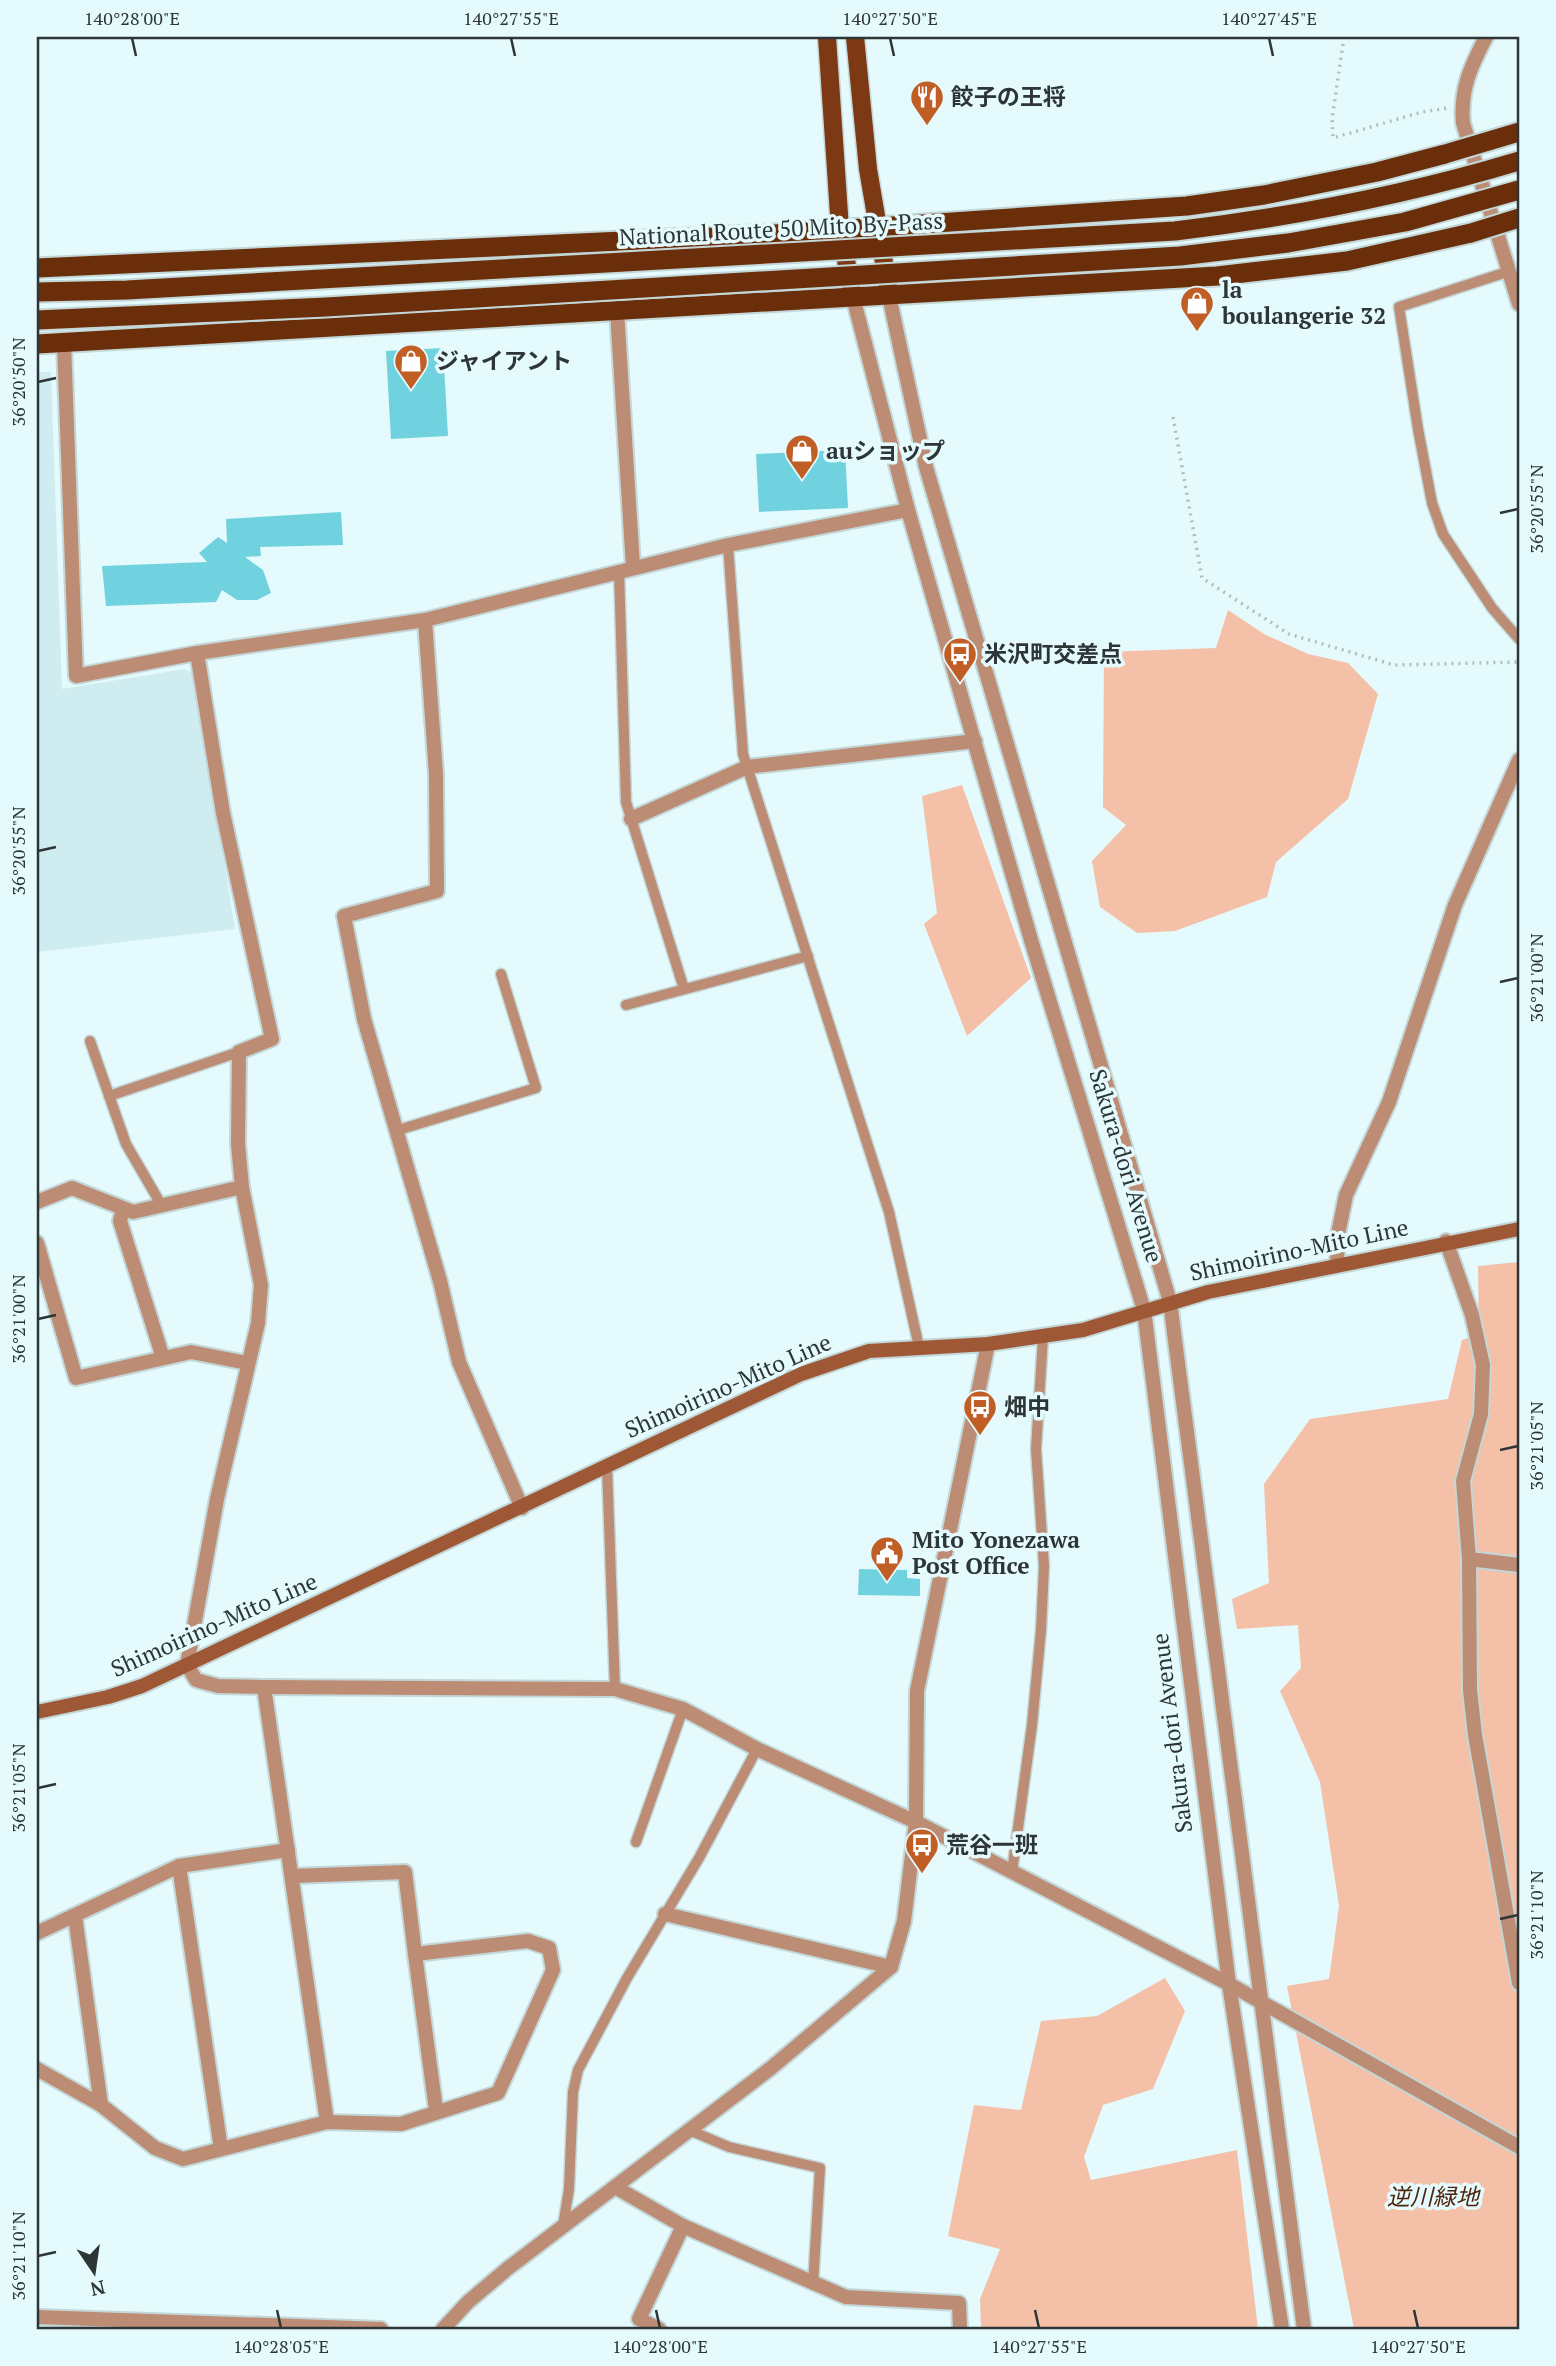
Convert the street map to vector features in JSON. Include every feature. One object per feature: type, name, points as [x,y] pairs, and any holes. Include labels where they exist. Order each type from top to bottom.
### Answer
[{"type":"highway","points":[[37,268],[878,228],[1187,206],[1364,175],[1519,132]]},
{"type":"highway","name":"National Route 50 Mito By-Pass","points":[[37,292],[127,290],[1175,231],[1277,219],[1397,195],[1519,161]]},
{"type":"highway","points":[[37,320],[326,307],[1180,256],[1288,243],[1405,222],[1519,190]]},
{"type":"highway","points":[[37,344],[1217,276],[1347,261],[1471,233],[1519,218]]},
{"type":"main road","name":"Sakura-dori Avenue","points":[[827,37],[840,229],[853,297]]},
{"type":"main road","name":"Sakura-dori Avenue","points":[[855,37],[868,169],[889,296]]},
{"type":"main road","name":"Shimoirino-Mito Line","points":[[37,1712],[108,1697],[142,1686],[824,1365],[869,1351],[988,1344],[1043,1337],[1112,1323],[1170,1302],[1337,1264],[1519,1229]]},
{"type":"street","points":[[1486,37],[1465,79],[1463,123],[1519,304]]},
{"type":"street","name":"Sakura-dori Avenue","points":[[889,296],[926,467],[1170,1302],[1304,2329]]},
{"type":"street","name":"Sakura-dori Avenue","points":[[853,297],[908,510],[1144,1310],[1229,1984],[1282,2329]]},
{"type":"street","points":[[617,311],[626,568]]},
{"type":"street","points":[[65,343],[76,676],[197,653],[425,620],[626,568],[727,545],[908,510]]},
{"type":"street","points":[[425,620],[436,774],[438,891],[344,916],[364,1019],[440,1281],[459,1362],[522,1508]]},
{"type":"street","points":[[197,653],[223,813],[272,1039],[239,1052],[238,1144],[242,1188],[261,1285],[258,1323],[217,1499],[187,1665],[196,1680],[218,1686],[264,1688],[615,1689],[683,1709],[757,1749],[916,1822],[1229,1984],[1519,2147]]},
{"type":"street","points":[[631,819],[747,767],[975,741]]},
{"type":"street","points":[[1337,1264],[1338,1234],[1346,1195],[1389,1102],[1455,905],[1519,760]]},
{"type":"street","points":[[37,1202],[72,1188],[133,1212],[242,1188]]},
{"type":"street","points":[[123,1209],[120,1222],[163,1358]]},
{"type":"street","points":[[1446,1241],[1472,1315],[1483,1365],[1481,1414],[1463,1481],[1463,1521],[1469,1559],[1470,1690],[1475,1735],[1519,1983]]},
{"type":"street","points":[[37,1243],[76,1378],[191,1352],[247,1363]]},
{"type":"street","points":[[443,2329],[468,2302],[872,1986],[891,1967],[904,1921],[916,1822],[917,1691],[988,1344]]},
{"type":"street","points":[[1469,1559],[1519,1565]]},
{"type":"street","points":[[264,1688],[327,2122]]},
{"type":"street","points":[[37,1933],[179,1866],[288,1850]]},
{"type":"street","points":[[179,1866],[220,2149]]},
{"type":"street","points":[[292,1876],[405,1872],[436,2110]]},
{"type":"street","points":[[665,1914],[891,1967]]},
{"type":"street","points":[[75,1916],[101,2105]]},
{"type":"street","points":[[37,2069],[101,2105],[155,2148],[183,2159],[327,2122],[401,2124],[436,2110],[498,2093],[553,1970],[549,1948],[528,1941],[415,1954]]},
{"type":"street","points":[[615,2188],[683,2226],[813,2285],[846,2297],[959,2303],[960,2329]]},
{"type":"street","points":[[659,2329],[639,2319],[683,2226]]},
{"type":"street","points":[[37,2317],[123,2324],[381,2329]]},
{"type":"lane","points":[[1507,272],[1399,307],[1432,503],[1443,534],[1492,608],[1519,639]]},
{"type":"lane","points":[[727,545],[747,767],[890,1212],[919,1347]]},
{"type":"lane","points":[[626,568],[626,802],[684,989]]},
{"type":"lane","points":[[626,1005],[808,956]]},
{"type":"lane","points":[[395,1131],[536,1088],[501,974]]},
{"type":"lane","points":[[90,1041],[126,1144],[162,1206]]},
{"type":"lane","points":[[109,1096],[239,1052]]},
{"type":"lane","points":[[1012,1871],[1032,1725],[1041,1630],[1044,1566],[1036,1449],[1043,1337]]},
{"type":"lane","points":[[607,1466],[615,1689]]},
{"type":"lane","points":[[636,1842],[683,1709]]},
{"type":"lane","points":[[563,2227],[569,2189],[573,2092],[578,2070],[757,1749]]},
{"type":"lane","points":[[689,2130],[729,2147],[820,2168],[813,2285]]},
{"type":"path","points":[[1344,37],[1332,119],[1333,138],[1422,112],[1462,109]]},
{"type":"path","points":[[1173,417],[1202,578],[1289,634],[1394,665],[1519,662]]},
{"type":"shaded area","points":[[37,372],[51,372],[62,689],[185,669],[194,675],[235,929],[37,952]]},
{"type":"green space","points":[[1228,610],[1264,634],[1308,654],[1348,663],[1378,694],[1348,799],[1276,862],[1267,897],[1175,931],[1137,933],[1100,907],[1092,861],[1126,825],[1103,807],[1104,652],[1216,648]]},
{"type":"green space","points":[[962,785],[1031,978],[967,1036],[924,924],[937,913],[922,796]]},
{"type":"green space","name":"逆川緑地","points":[[1519,1262],[1519,2329],[1354,2329],[1287,1986],[1329,1979],[1339,1906],[1320,1782],[1280,1691],[1301,1668],[1298,1625],[1237,1629],[1232,1599],[1269,1583],[1264,1484],[1310,1419],[1448,1399],[1462,1340],[1479,1334],[1478,1266]]},
{"type":"green space","points":[[1165,1978],[1185,2011],[1153,2089],[1103,2105],[1084,2157],[1091,2180],[1237,2150],[1258,2329],[981,2329],[980,2299],[1000,2249],[948,2236],[974,2105],[1021,2110],[1041,2021],[1097,2016]]},
{"type":"building","points":[[443,348],[448,436],[391,439],[386,351]]},
{"type":"building","name":"auショップ","points":[[845,450],[848,508],[759,512],[756,454]]},
{"type":"building","points":[[341,512],[343,545],[260,547],[261,556],[245,557],[263,570],[271,593],[257,600],[237,600],[222,590],[216,602],[106,606],[102,566],[207,562],[199,553],[218,537],[227,543],[226,519]]},
{"type":"building","points":[[859,1569],[907,1570],[907,1578],[920,1579],[920,1596],[858,1595]]},
{"type":"place","name":"餃子の王将","points":[[927,127]]},
{"type":"place","name":"la boulangerie 32","points":[[1197,333]]},
{"type":"place","name":"ジャイアント","points":[[411,391]]},
{"type":"place","name":"auショップ","points":[[802,481]]},
{"type":"place","name":"米沢町交差点","points":[[960,684]]},
{"type":"place","name":"畑中","points":[[980,1437]]},
{"type":"place","name":"Mito Yonezawa Post Office","points":[[887,1583]]},
{"type":"place","name":"荒谷一班","points":[[922,1875]]}]
